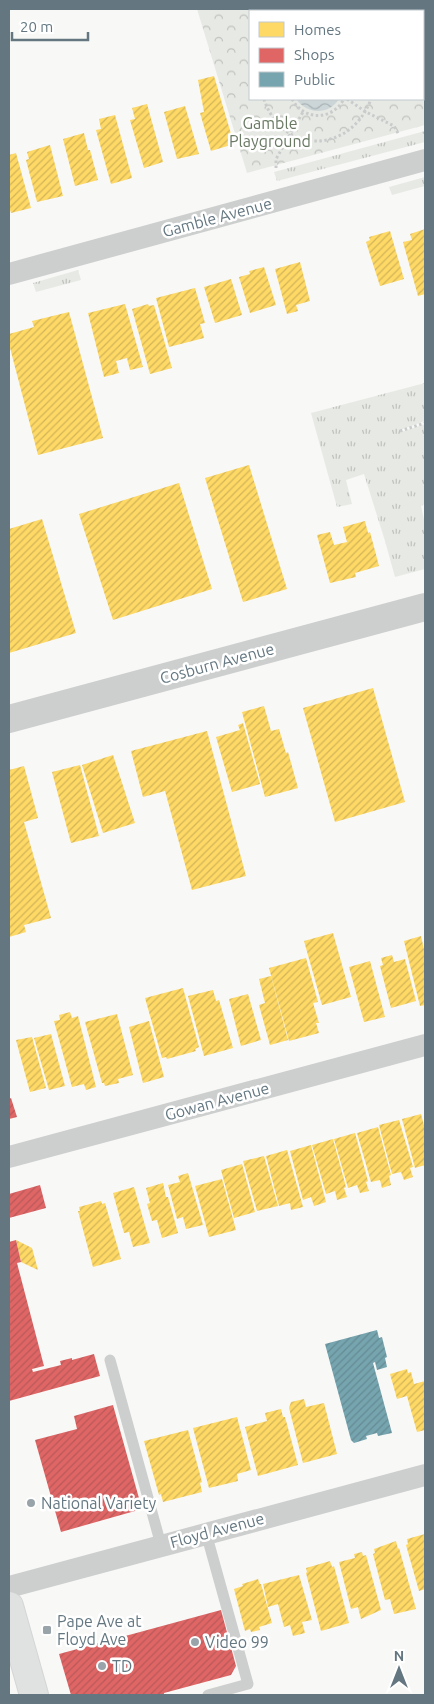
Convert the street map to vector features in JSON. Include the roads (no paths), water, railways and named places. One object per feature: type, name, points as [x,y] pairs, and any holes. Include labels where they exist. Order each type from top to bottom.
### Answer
[{"type":"main road","points":[[9,1606],[34,1695]]},
{"type":"street","name":"Gamble Avenue","points":[[9,274],[425,160]]},
{"type":"street","name":"Cosburn Avenue","points":[[9,719],[425,607]]},
{"type":"street","name":"Gowan Avenue","points":[[9,1157],[425,1045]]},
{"type":"street","name":"Floyd Avenue","points":[[9,1586],[425,1475]]},
{"type":"lane","points":[[110,1360],[161,1545]]},
{"type":"lane","points":[[206,1533],[248,1684],[208,1695]]},
{"type":"water","points":[[297,100],[338,100],[329,108],[317,111],[306,108]]},
{"type":"place","name":"National Variety","points":[[31,1503]]},
{"type":"place","name":"Pape Ave at Floyd Ave","points":[[47,1630]]},
{"type":"place","name":"Video 99","points":[[195,1642]]},
{"type":"place","name":"TD","points":[[102,1666]]},
{"type":"park label","name":"Gamble Playground","points":[[270,132]]}]
